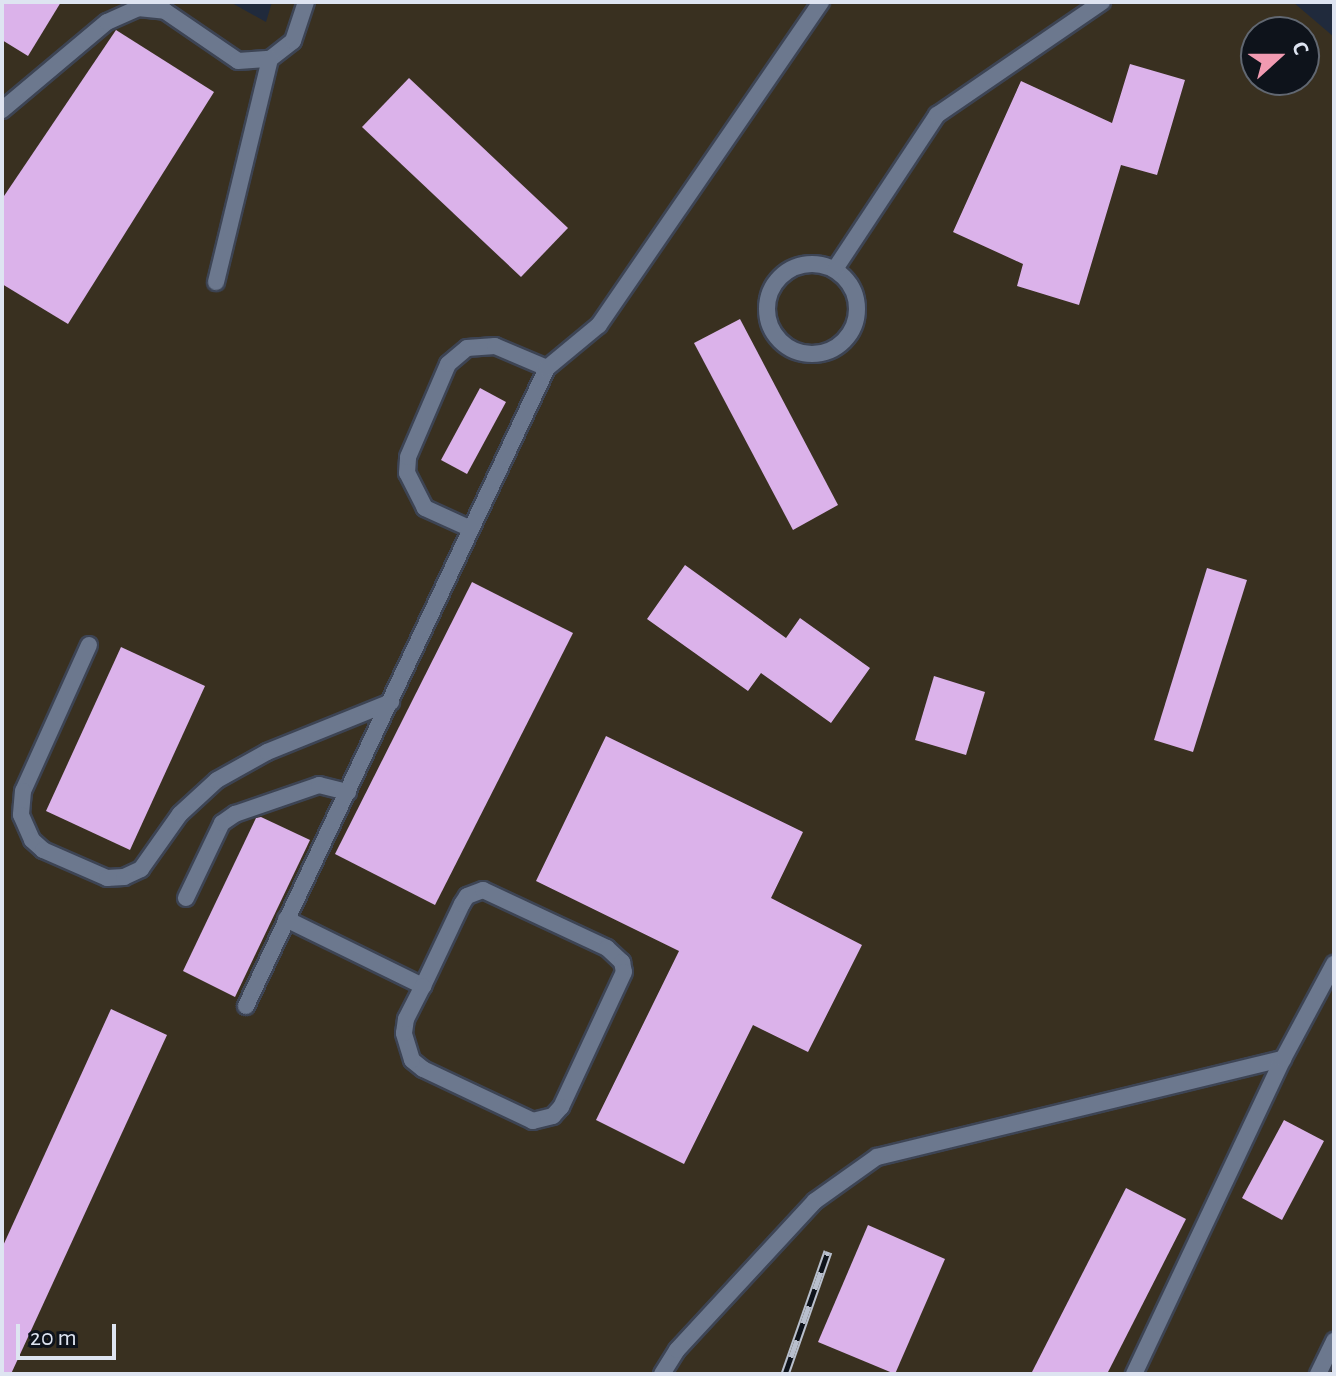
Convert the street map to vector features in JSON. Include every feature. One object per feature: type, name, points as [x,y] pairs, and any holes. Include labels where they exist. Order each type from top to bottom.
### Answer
[{"type":"lane","points":[[2,110],[107,22],[138,8],[165,11],[238,61],[270,59],[293,41],[306,2]]},
{"type":"lane","points":[[246,1006],[547,368],[599,325],[821,2]]},
{"type":"lane","points":[[835,269],[937,115],[1102,2]]},
{"type":"lane","points":[[216,282],[270,59]]},
{"type":"lane","points":[[813,264],[835,269],[854,291],[858,313],[850,334],[834,350],[812,355],[793,351],[778,340],[768,321],[767,300],[776,281],[793,268],[813,264]]},
{"type":"lane","points":[[471,529],[425,508],[407,473],[408,457],[448,364],[467,348],[495,346],[547,368]]},
{"type":"lane","points":[[89,645],[23,791],[21,815],[32,840],[43,850],[107,878],[124,877],[141,869],[180,814],[217,780],[267,752],[391,702]]},
{"type":"lane","points":[[186,898],[222,823],[235,814],[306,788],[333,786],[348,792]]},
{"type":"lane","points":[[483,890],[607,948],[622,962],[624,972],[561,1107],[553,1116],[533,1121],[423,1069],[412,1060],[404,1033],[406,1019],[423,986],[462,904],[467,896],[483,890]]},
{"type":"lane","points":[[286,919],[423,986]]},
{"type":"lane","points":[[1134,1374],[1283,1059],[1334,964]]},
{"type":"lane","points":[[662,1374],[677,1350],[815,1201],[877,1157],[1283,1059]]},
{"type":"lane","points":[[1318,1374],[1334,1341]]},
{"type":"shaded area","points":[[2,2],[230,2],[266,22],[272,2],[1293,2],[1309,16],[1240,16],[1240,96],[1320,96],[1320,25],[1334,37],[1334,1374],[2,1374]]},
{"type":"building","points":[[2,2],[61,2],[28,56],[2,40]]},
{"type":"building","points":[[116,30],[214,92],[68,324],[2,284],[2,199]]},
{"type":"building","points":[[1130,64],[1185,80],[1157,175],[1121,165],[1079,305],[1017,286],[1023,264],[953,232],[1021,81],[1112,123]]},
{"type":"building","points":[[409,78],[568,228],[521,277],[362,127]]},
{"type":"building","points":[[740,319],[838,505],[793,530],[694,343]]},
{"type":"building","points":[[480,388],[506,402],[467,474],[441,460]]},
{"type":"building","points":[[685,565],[786,638],[800,618],[870,668],[831,723],[761,673],[748,691],[647,619]]},
{"type":"building","points":[[1207,568],[1247,580],[1193,752],[1154,740]]},
{"type":"building","points":[[472,582],[573,633],[435,905],[335,854]]},
{"type":"building","points":[[121,647],[205,686],[130,850],[46,811]]},
{"type":"building","points":[[934,676],[985,692],[966,755],[915,740]]},
{"type":"building","points":[[606,736],[803,832],[771,898],[862,945],[808,1052],[753,1025],[684,1164],[596,1120],[679,951],[536,881]]},
{"type":"building","points":[[261,817],[310,840],[235,997],[183,971],[256,818]]},
{"type":"building","points":[[111,1009],[167,1035],[11,1374],[2,1374],[2,1248]]},
{"type":"building","points":[[1284,1120],[1324,1141],[1282,1220],[1242,1198]]},
{"type":"building","points":[[1126,1188],[1186,1219],[1107,1374],[1031,1374]]},
{"type":"building","points":[[868,1225],[945,1259],[895,1374],[818,1342]]},
{"type":"railway","points":[[785,1374],[828,1251]]}]
